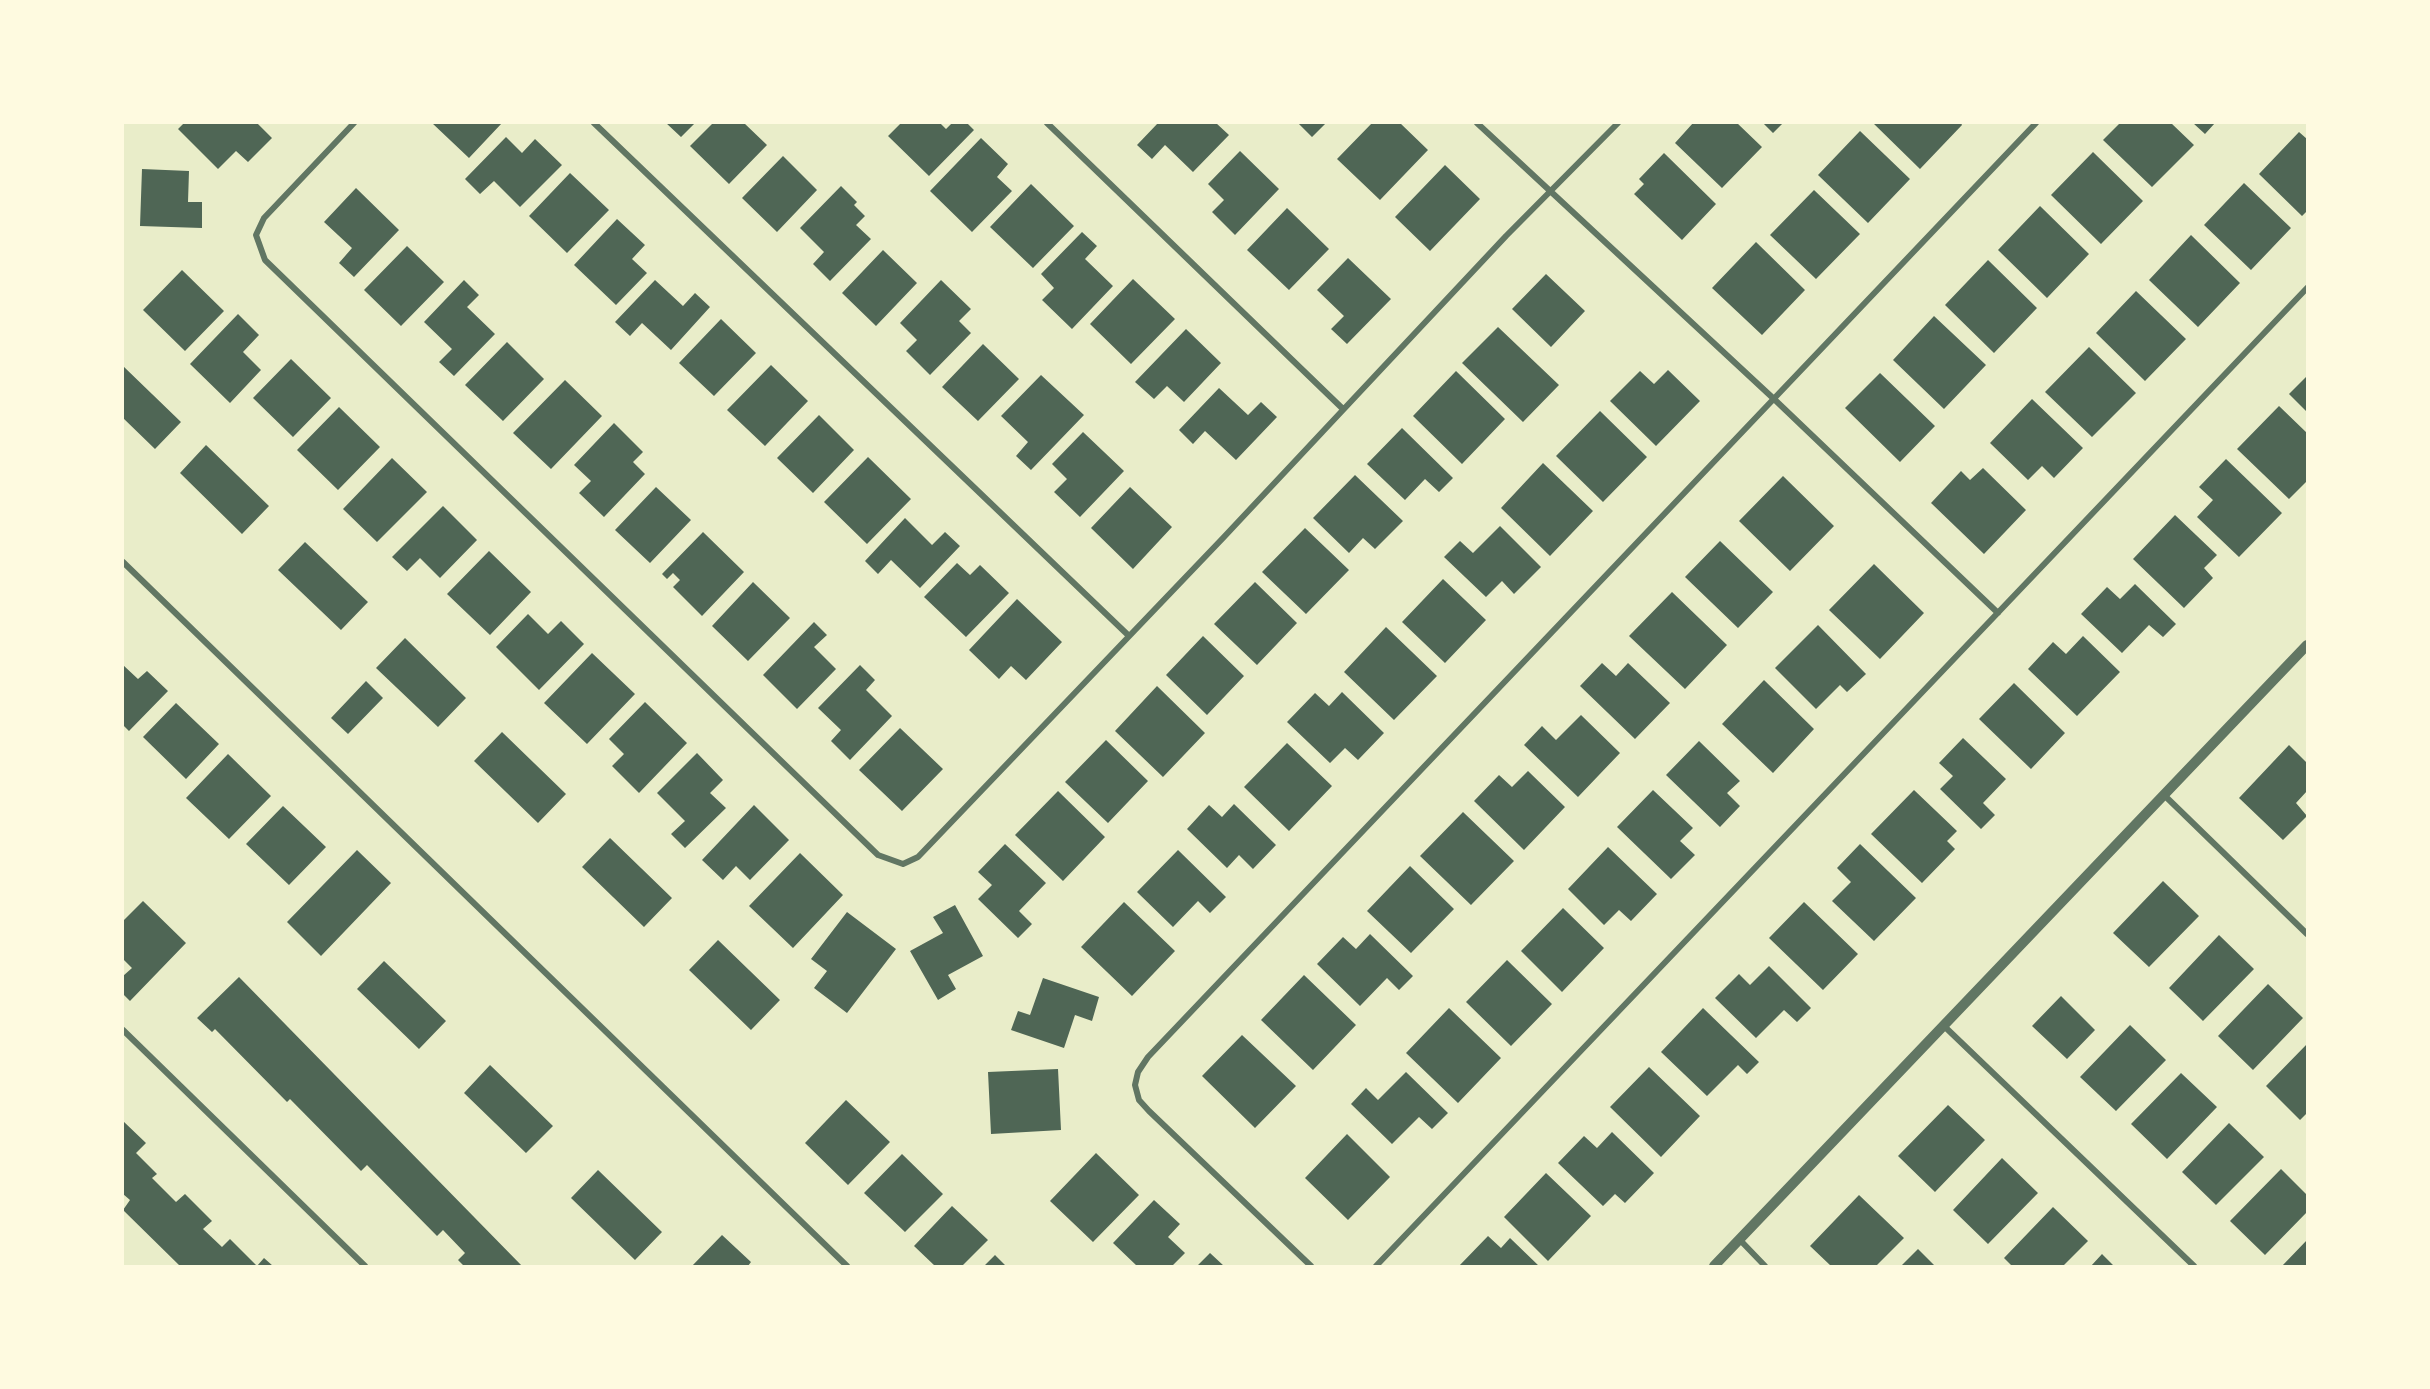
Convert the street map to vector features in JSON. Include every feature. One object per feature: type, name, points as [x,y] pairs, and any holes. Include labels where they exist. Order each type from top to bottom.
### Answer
[{"type":"street","points":[[354,123],[272,208],[256,235],[265,260],[878,855],[903,864],[918,857],[1506,236],[1618,123]]},
{"type":"street","points":[[594,123],[1128,635]]},
{"type":"street","points":[[1047,123],[1343,409]]},
{"type":"street","points":[[1477,123],[1774,399],[1998,613]]},
{"type":"street","points":[[1311,1266],[1149,1111],[1140,1100],[1135,1085],[1138,1072],[1148,1057],[2036,123]]},
{"type":"street","points":[[1376,1266],[2307,288]]},
{"type":"street","points":[[123,562],[847,1266]]},
{"type":"street","points":[[1714,1266],[2162,794],[2307,645]]},
{"type":"street","points":[[2162,794],[2307,934]]},
{"type":"street","points":[[1944,1026],[2194,1266]]},
{"type":"street","points":[[123,1030],[365,1266]]},
{"type":"street","points":[[1740,1240],[1765,1266]]},
{"type":"building","points":[[184,123],[257,123],[272,138],[248,162],[236,151],[218,169],[178,129]]},
{"type":"building","points":[[432,123],[502,123],[469,158]]},
{"type":"building","points":[[666,123],[695,123],[681,137]]},
{"type":"building","points":[[713,123],[744,123],[767,145],[729,184],[690,146]]},
{"type":"building","points":[[901,123],[940,123],[946,129],[952,123],[967,123],[974,130],[929,176],[888,136]]},
{"type":"building","points":[[1158,123],[1216,123],[1229,135],[1193,172],[1165,145],[1152,159],[1137,145]]},
{"type":"building","points":[[1298,123],[1326,123],[1312,137]]},
{"type":"building","points":[[1372,123],[1400,123],[1428,150],[1380,200],[1337,159]]},
{"type":"building","points":[[1693,123],[1737,123],[1762,147],[1722,188],[1675,143]]},
{"type":"building","points":[[1763,123],[1783,123],[1773,133]]},
{"type":"building","points":[[1873,123],[1961,123],[1962,125],[1920,169]]},
{"type":"building","points":[[2120,123],[2171,123],[2194,145],[2152,187],[2103,140]]},
{"type":"building","points":[[2193,123],[2215,123],[2205,134]]},
{"type":"building","points":[[1860,131],[1910,179],[1868,223],[1818,175]]},
{"type":"building","points":[[2299,132],[2307,139],[2307,211],[2302,216],[2259,174]]},
{"type":"building","points":[[506,137],[522,153],[535,139],[562,165],[520,207],[494,181],[480,194],[465,179]]},
{"type":"building","points":[[981,138],[1008,164],[997,177],[1012,191],[972,232],[930,191]]},
{"type":"building","points":[[1240,151],[1279,189],[1235,235],[1212,212],[1224,200],[1208,184]]},
{"type":"building","points":[[2093,152],[2143,201],[2101,244],[2051,195]]},
{"type":"building","points":[[1664,153],[1716,204],[1682,240],[1634,194],[1644,184],[1639,179]]},
{"type":"building","points":[[783,156],[817,190],[777,232],[742,198]]},
{"type":"building","points":[[1445,165],[1480,199],[1430,251],[1395,217]]},
{"type":"building","points":[[142,169],[189,171],[188,202],[202,202],[202,228],[140,226]]},
{"type":"building","points":[[570,173],[609,210],[567,253],[529,216]]},
{"type":"building","points":[[2244,183],[2291,228],[2251,270],[2204,225]]},
{"type":"building","points":[[1031,184],[1074,226],[1033,268],[990,227]]},
{"type":"building","points":[[841,186],[857,202],[854,205],[865,216],[856,225],[871,239],[830,281],[813,264],[824,252],[800,228]]},
{"type":"building","points":[[356,188],[399,230],[354,277],[339,263],[352,248],[324,222]]},
{"type":"building","points":[[1814,190],[1860,234],[1816,279],[1770,235]]},
{"type":"building","points":[[2040,206],[2089,254],[2047,298],[1998,250]]},
{"type":"building","points":[[1287,208],[1329,249],[1289,290],[1247,250]]},
{"type":"building","points":[[617,219],[645,245],[632,259],[647,273],[616,305],[574,265]]},
{"type":"building","points":[[1082,232],[1097,246],[1085,259],[1113,286],[1072,329],[1042,300],[1054,288],[1041,274]]},
{"type":"building","points":[[2191,235],[2240,283],[2198,327],[2149,280]]},
{"type":"building","points":[[1756,242],[1805,290],[1762,335],[1712,288]]},
{"type":"building","points":[[407,246],[444,282],[401,326],[364,290]]},
{"type":"building","points":[[883,250],[917,283],[876,326],[842,293]]},
{"type":"building","points":[[1348,258],[1391,299],[1347,344],[1331,329],[1344,316],[1317,290]]},
{"type":"building","points":[[1988,260],[2037,308],[1994,353],[1945,305]]},
{"type":"building","points":[[182,270],[224,311],[185,351],[143,310]]},
{"type":"building","points":[[1546,274],[1585,311],[1551,347],[1512,309]]},
{"type":"building","points":[[1133,279],[1175,319],[1131,364],[1090,324]]},
{"type":"building","points":[[464,280],[479,295],[467,307],[495,334],[454,376],[439,362],[452,349],[424,322]]},
{"type":"building","points":[[655,280],[683,306],[695,293],[710,307],[671,350],[642,323],[630,336],[615,322]]},
{"type":"building","points":[[941,280],[971,309],[959,321],[971,333],[930,375],[906,351],[917,340],[900,323]]},
{"type":"building","points":[[2136,291],[2186,339],[2145,381],[2096,333]]},
{"type":"building","points":[[238,314],[259,335],[243,352],[261,370],[230,403],[190,364]]},
{"type":"building","points":[[1934,316],[1986,365],[1944,409],[1893,360]]},
{"type":"building","points":[[721,319],[756,353],[714,396],[679,363]]},
{"type":"building","points":[[1498,327],[1559,385],[1523,422],[1462,363]]},
{"type":"building","points":[[1186,329],[1221,363],[1184,402],[1167,386],[1154,399],[1135,382]]},
{"type":"building","points":[[507,342],[544,379],[503,421],[465,385]]},
{"type":"building","points":[[983,344],[1019,379],[978,421],[942,387]]},
{"type":"building","points":[[2089,347],[2136,393],[2092,437],[2045,392]]},
{"type":"building","points":[[291,359],[331,398],[293,437],[253,398]]},
{"type":"building","points":[[771,365],[808,401],[765,446],[727,410]]},
{"type":"building","points":[[123,366],[181,422],[155,449],[123,418]]},
{"type":"building","points":[[1668,370],[1700,401],[1656,446],[1610,401],[1640,371],[1654,384]]},
{"type":"building","points":[[1456,371],[1505,419],[1462,464],[1413,416]]},
{"type":"building","points":[[1880,373],[1935,426],[1900,462],[1845,408]]},
{"type":"building","points":[[1041,375],[1084,415],[1031,470],[1016,456],[1028,442],[1001,416]]},
{"type":"building","points":[[2307,376],[2307,412],[2289,394]]},
{"type":"building","points":[[565,380],[602,416],[551,469],[513,433]]},
{"type":"building","points":[[1219,388],[1248,415],[1261,402],[1277,417],[1236,460],[1205,431],[1193,444],[1179,430]]},
{"type":"building","points":[[2032,399],[2083,448],[2054,478],[2042,466],[2028,480],[1990,443]]},
{"type":"building","points":[[2279,406],[2307,433],[2307,481],[2289,499],[2237,449]]},
{"type":"building","points":[[339,407],[380,447],[338,490],[297,450]]},
{"type":"building","points":[[1600,411],[1647,457],[1603,502],[1556,456]]},
{"type":"building","points":[[819,415],[854,450],[813,493],[777,458]]},
{"type":"building","points":[[614,423],[643,452],[633,462],[645,474],[604,517],[579,493],[591,481],[574,465]]},
{"type":"building","points":[[1402,428],[1453,478],[1439,492],[1425,479],[1405,500],[1367,464]]},
{"type":"building","points":[[1083,432],[1124,471],[1080,517],[1054,492],[1067,479],[1052,464]]},
{"type":"building","points":[[206,445],[269,506],[242,534],[180,473]]},
{"type":"building","points":[[868,457],[911,499],[867,544],[824,502]]},
{"type":"building","points":[[392,458],[427,492],[377,542],[343,509]]},
{"type":"building","points":[[2226,459],[2282,513],[2239,557],[2197,517],[2213,500],[2199,487]]},
{"type":"building","points":[[1543,463],[1593,511],[1550,556],[1501,508]]},
{"type":"building","points":[[1983,468],[2026,510],[1984,554],[1931,503],[1961,471],[1970,480]]},
{"type":"building","points":[[1355,475],[1403,521],[1375,549],[1363,538],[1349,553],[1313,518]]},
{"type":"building","points":[[1783,476],[1834,526],[1790,571],[1739,521]]},
{"type":"building","points":[[656,487],[691,520],[650,563],[615,530]]},
{"type":"building","points":[[1130,487],[1172,527],[1133,569],[1091,528]]},
{"type":"building","points":[[443,506],[477,540],[440,578],[420,558],[407,571],[392,557]]},
{"type":"building","points":[[2175,515],[2217,555],[2204,568],[2213,578],[2184,608],[2133,559]]},
{"type":"building","points":[[905,518],[932,545],[945,532],[960,546],[920,588],[891,560],[878,574],[865,561]]},
{"type":"building","points":[[1500,526],[1541,567],[1514,594],[1502,581],[1486,597],[1444,557],[1460,541],[1473,553]]},
{"type":"building","points":[[1305,528],[1349,570],[1306,614],[1262,572]]},
{"type":"building","points":[[703,532],[744,572],[702,616],[673,587],[680,580],[673,573],[667,579],[662,574]]},
{"type":"building","points":[[1720,541],[1773,592],[1738,628],[1685,577]]},
{"type":"building","points":[[305,542],[368,602],[341,630],[278,570]]},
{"type":"building","points":[[489,551],[531,592],[490,635],[447,594]]},
{"type":"building","points":[[957,563],[970,575],[980,565],[1009,593],[966,637],[924,597]]},
{"type":"building","points":[[1874,564],[1924,613],[1880,659],[1829,610]]},
{"type":"building","points":[[1443,579],[1486,620],[1445,663],[1402,622]]},
{"type":"building","points":[[753,582],[790,618],[748,661],[712,626]]},
{"type":"building","points":[[1255,582],[1297,623],[1257,665],[1214,624]]},
{"type":"building","points":[[2135,584],[2176,624],[2163,637],[2149,625],[2122,653],[2081,614],[2107,587],[2120,599]]},
{"type":"building","points":[[1672,592],[1727,645],[1685,689],[1629,636]]},
{"type":"building","points":[[1017,599],[1062,642],[1026,680],[1011,666],[999,679],[969,650]]},
{"type":"building","points":[[528,614],[548,634],[561,621],[584,644],[539,690],[496,647]]},
{"type":"building","points":[[814,622],[827,635],[814,647],[836,669],[797,709],[763,675]]},
{"type":"building","points":[[1818,625],[1866,674],[1847,692],[1840,685],[1816,709],[1775,668]]},
{"type":"building","points":[[1386,627],[1437,676],[1394,720],[1344,672]]},
{"type":"building","points":[[1203,636],[1244,676],[1207,715],[1166,675]]},
{"type":"building","points":[[2083,636],[2120,672],[2077,716],[2028,669],[2053,642],[2066,654]]},
{"type":"building","points":[[405,638],[466,698],[438,727],[376,668]]},
{"type":"building","points":[[592,653],[635,694],[587,744],[544,703]]},
{"type":"building","points":[[1602,663],[1616,676],[1628,663],[1670,703],[1635,739],[1580,686]]},
{"type":"building","points":[[123,665],[138,679],[147,671],[168,691],[129,731],[123,725]]},
{"type":"building","points":[[860,665],[875,680],[866,690],[892,716],[850,760],[831,741],[841,730],[818,708]]},
{"type":"building","points":[[1764,680],[1814,729],[1773,773],[1722,724]]},
{"type":"building","points":[[366,681],[383,698],[348,734],[331,718]]},
{"type":"building","points":[[2014,683],[2065,733],[2031,769],[1979,719]]},
{"type":"building","points":[[1157,686],[1205,733],[1163,777],[1115,731]]},
{"type":"building","points":[[1342,692],[1384,733],[1358,760],[1345,748],[1330,763],[1287,722],[1315,693],[1329,706]]},
{"type":"building","points":[[645,702],[687,743],[639,793],[612,766],[624,754],[609,739]]},
{"type":"building","points":[[176,703],[219,744],[186,779],[143,737]]},
{"type":"building","points":[[1581,715],[1620,753],[1578,797],[1524,745],[1542,726],[1556,740]]},
{"type":"building","points":[[900,728],[943,769],[902,811],[859,770]]},
{"type":"building","points":[[502,732],[566,794],[538,823],[474,761]]},
{"type":"building","points":[[1963,738],[2006,779],[1983,803],[1995,815],[1981,829],[1940,789],[1953,776],[1939,763]]},
{"type":"building","points":[[1106,740],[1148,781],[1108,823],[1065,782]]},
{"type":"building","points":[[1699,741],[1740,781],[1727,793],[1740,806],[1720,827],[1666,775]]},
{"type":"building","points":[[1287,743],[1332,786],[1289,831],[1244,787]]},
{"type":"building","points":[[2289,745],[2307,763],[2307,791],[2296,803],[2307,816],[2283,840],[2239,798]]},
{"type":"building","points":[[697,753],[723,780],[710,793],[726,808],[685,848],[671,834],[685,821],[657,793]]},
{"type":"building","points":[[228,754],[271,796],[229,839],[186,798]]},
{"type":"building","points":[[1528,771],[1565,807],[1524,850],[1474,801],[1499,775],[1512,787]]},
{"type":"building","points":[[1653,790],[1693,828],[1680,841],[1695,855],[1671,879],[1617,827]]},
{"type":"building","points":[[1914,790],[1957,831],[1947,841],[1955,849],[1922,883],[1871,834]]},
{"type":"building","points":[[1058,791],[1105,837],[1063,881],[1015,835]]},
{"type":"building","points":[[1234,804],[1276,845],[1253,869],[1239,855],[1227,868],[1187,829],[1209,805],[1222,817]]},
{"type":"building","points":[[754,805],[789,840],[750,880],[736,866],[723,880],[702,860]]},
{"type":"building","points":[[283,806],[326,847],[289,885],[246,844]]},
{"type":"building","points":[[1463,812],[1514,861],[1471,905],[1420,856]]},
{"type":"building","points":[[610,838],[672,898],[644,927],[582,867]]},
{"type":"building","points":[[1005,844],[1046,883],[1019,911],[1032,924],[1018,938],[978,899],[992,885],[978,872]]},
{"type":"building","points":[[1860,844],[1916,898],[1874,941],[1832,901],[1851,882],[1837,868]]},
{"type":"building","points":[[1608,847],[1657,894],[1631,921],[1619,910],[1604,925],[1568,889]]},
{"type":"building","points":[[357,850],[391,883],[321,956],[287,922]]},
{"type":"building","points":[[1178,850],[1226,897],[1210,913],[1198,901],[1173,927],[1137,892]]},
{"type":"building","points":[[800,853],[843,895],[793,948],[749,906]]},
{"type":"building","points":[[1410,866],[1454,909],[1411,953],[1367,911]]},
{"type":"building","points":[[2163,881],[2199,916],[2149,967],[2113,933]]},
{"type":"building","points":[[143,901],[186,943],[130,1001],[123,994],[123,976],[132,968],[123,959],[123,921]]},
{"type":"building","points":[[1124,902],[1175,951],[1132,996],[1081,947]]},
{"type":"building","points":[[1804,902],[1858,954],[1823,990],[1769,938]]},
{"type":"building","points":[[955,905],[983,956],[948,975],[956,989],[938,1000],[910,951],[943,933],[933,917]]},
{"type":"building","points":[[1563,908],[1604,948],[1562,992],[1521,951]]},
{"type":"building","points":[[847,912],[896,949],[847,1013],[814,988],[827,971],[811,959]]},
{"type":"building","points":[[1370,934],[1413,976],[1399,990],[1387,978],[1360,1006],[1317,964],[1343,937],[1356,949]]},
{"type":"building","points":[[2219,935],[2254,969],[2203,1021],[2169,988]]},
{"type":"building","points":[[718,940],[780,1000],[751,1030],[689,970]]},
{"type":"building","points":[[1507,960],[1552,1004],[1511,1046],[1466,1002]]},
{"type":"building","points":[[384,961],[446,1021],[419,1049],[357,989]]},
{"type":"building","points":[[1769,966],[1811,1008],[1797,1022],[1784,1010],[1756,1038],[1715,998],[1739,974],[1750,985]]},
{"type":"building","points":[[1304,975],[1356,1025],[1313,1070],[1261,1020]]},
{"type":"building","points":[[239,977],[522,1266],[464,1266],[458,1260],[465,1253],[443,1230],[437,1236],[367,1165],[361,1171],[290,1099],[287,1102],[215,1029],[212,1032],[197,1018]]},
{"type":"building","points":[[1043,978],[1099,997],[1092,1021],[1075,1015],[1064,1048],[1011,1030],[1018,1011],[1030,1015]]},
{"type":"building","points":[[2268,984],[2303,1018],[2253,1070],[2218,1036]]},
{"type":"building","points":[[2061,996],[2095,1030],[2067,1059],[2032,1026]]},
{"type":"building","points":[[1449,1008],[1501,1058],[1458,1103],[1406,1053]]},
{"type":"building","points":[[1703,1008],[1759,1062],[1747,1074],[1738,1065],[1707,1096],[1661,1052]]},
{"type":"building","points":[[2130,1025],[2166,1060],[2116,1111],[2080,1077]]},
{"type":"building","points":[[1242,1035],[1296,1086],[1255,1128],[1202,1076]]},
{"type":"building","points":[[2307,1044],[2307,1113],[2300,1120],[2266,1086]]},
{"type":"building","points":[[490,1065],[553,1126],[526,1153],[464,1093]]},
{"type":"building","points":[[1649,1067],[1700,1116],[1661,1157],[1610,1107]]},
{"type":"building","points":[[1058,1069],[1061,1130],[991,1134],[988,1072]]},
{"type":"building","points":[[1406,1072],[1448,1113],[1432,1129],[1419,1117],[1392,1144],[1351,1104],[1366,1088],[1378,1100]]},
{"type":"building","points":[[2181,1073],[2217,1107],[2167,1159],[2131,1124]]},
{"type":"building","points":[[846,1100],[890,1142],[848,1185],[805,1143]]},
{"type":"building","points":[[1948,1105],[1985,1140],[1935,1192],[1898,1156]]},
{"type":"building","points":[[123,1121],[146,1143],[136,1153],[157,1174],[152,1178],[176,1202],[185,1194],[212,1221],[203,1229],[222,1247],[230,1239],[257,1266],[180,1266],[123,1210],[130,1200],[123,1194]]},
{"type":"building","points":[[2229,1123],[2264,1157],[2216,1205],[2182,1172]]},
{"type":"building","points":[[1612,1132],[1654,1173],[1625,1203],[1615,1194],[1603,1206],[1558,1163],[1584,1136],[1597,1148]]},
{"type":"building","points":[[1347,1134],[1390,1177],[1348,1220],[1305,1178]]},
{"type":"building","points":[[1096,1153],[1139,1195],[1093,1242],[1050,1201]]},
{"type":"building","points":[[902,1154],[943,1194],[905,1232],[864,1193]]},
{"type":"building","points":[[2002,1158],[2038,1193],[1988,1244],[1953,1210]]},
{"type":"building","points":[[2281,1169],[2307,1195],[2307,1212],[2265,1255],[2230,1221]]},
{"type":"building","points":[[598,1170],[662,1232],[635,1260],[571,1198]]},
{"type":"building","points":[[1546,1173],[1591,1216],[1548,1261],[1504,1217]]},
{"type":"building","points":[[1859,1195],[1904,1238],[1876,1266],[1831,1266],[1810,1246]]},
{"type":"building","points":[[1154,1200],[1180,1224],[1168,1237],[1185,1253],[1172,1266],[1137,1266],[1113,1243]]},
{"type":"building","points":[[952,1206],[988,1240],[962,1266],[935,1266],[914,1246]]},
{"type":"building","points":[[2053,1207],[2088,1241],[2063,1266],[2012,1266],[2004,1258]]},
{"type":"building","points":[[722,1235],[751,1262],[748,1266],[692,1266]]},
{"type":"building","points":[[1488,1236],[1501,1248],[1510,1238],[1539,1266],[1459,1266]]},
{"type":"building","points":[[2307,1240],[2307,1266],[2282,1266]]},
{"type":"building","points":[[1918,1249],[1935,1266],[1901,1266]]},
{"type":"building","points":[[1210,1253],[1224,1266],[1197,1266]]},
{"type":"building","points":[[2102,1254],[2114,1266],[2091,1266]]},
{"type":"building","points":[[995,1255],[1006,1266],[984,1266]]},
{"type":"building","points":[[264,1258],[273,1266],[257,1266]]}]
